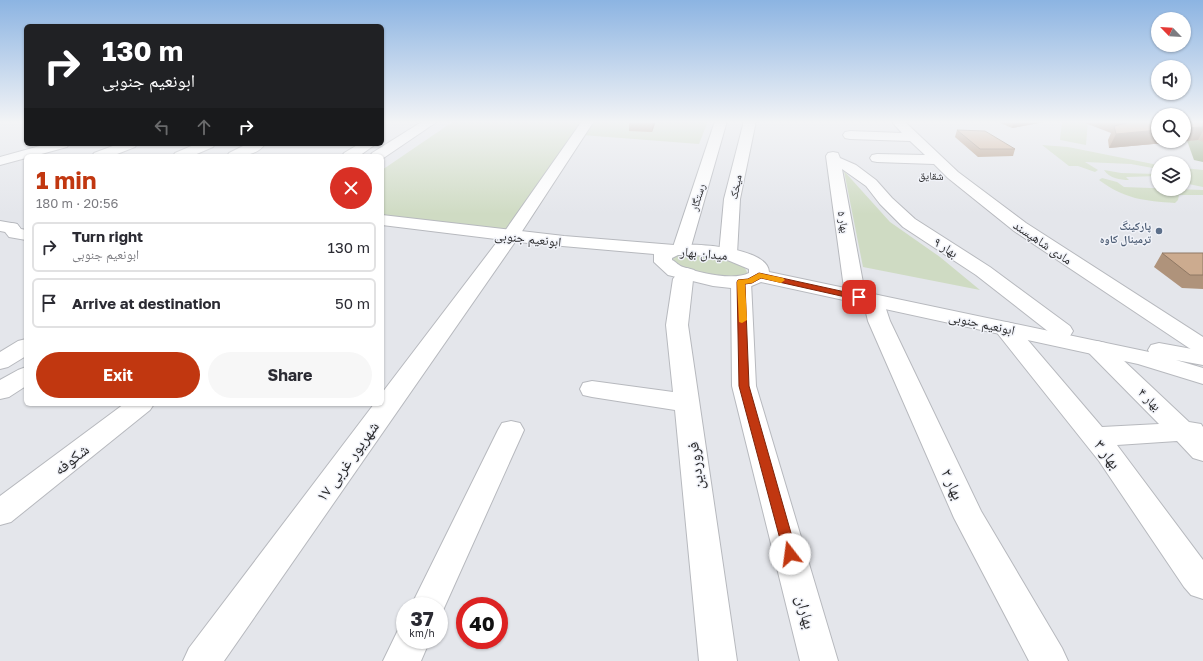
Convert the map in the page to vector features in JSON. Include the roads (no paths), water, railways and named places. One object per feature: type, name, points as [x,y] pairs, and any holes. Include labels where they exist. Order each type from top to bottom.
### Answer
[{"type":"street","name":"۱۷ شهریور غربی","points":[[202,661],[508,239],[567,152]]},
{"type":"street","name":"رستگار","points":[[676,259],[711,152]]},
{"type":"street","name":"میخک","points":[[728,254],[732,199],[743,152]]},
{"type":"street","name":"مادی شاهپسند","points":[[923,152],[934,167],[954,175],[1020,227],[1203,347]]},
{"type":"street","points":[[2,164],[24,157]]},
{"type":"street","name":"بهار ۵","points":[[834,158],[864,294]]},
{"type":"street","name":"بهار ۹","points":[[834,158],[851,168],[871,183],[886,201],[909,223],[983,271],[1062,331]]},
{"type":"street","points":[[878,158],[934,167]]},
{"type":"street","points":[[2,164],[24,163]]},
{"type":"street","name":"ابونعیم جنوبی","points":[[384,220],[577,249],[676,259]]},
{"type":"street","name":"ابونعیم جنوبی","points":[[384,228],[508,239]]},
{"type":"street","name":"میدان بهار","points":[[718,252],[728,254],[749,260],[753,275],[712,280],[676,259],[718,252]]},
{"type":"street","name":"فروردین","points":[[676,259],[682,279],[677,325],[718,661]]},
{"type":"street","name":"ابونعیم جنوبی","points":[[753,275],[864,294],[1203,358]]},
{"type":"street","name":"بهاران","points":[[753,275],[744,386],[819,661]]},
{"type":"street","name":"ابونعیم جنوبی","points":[[864,294],[1006,328],[1143,358],[1203,376]]},
{"type":"street","name":"بهار ۲","points":[[864,294],[879,321],[969,518],[1049,661]]},
{"type":"street","name":"بهار ۳","points":[[1006,328],[1109,454],[1196,578],[1203,584]]},
{"type":"street","points":[[0,362],[24,347]]},
{"type":"street","name":"بهار ۴","points":[[1097,348],[1193,431],[1203,451]]},
{"type":"street","points":[[0,391],[24,376]]},
{"type":"street","points":[[592,389],[687,403]]},
{"type":"street","name":"شکوفه","points":[[0,513],[138,406]]},
{"type":"street","points":[[432,597],[511,430]]},
{"type":"street","points":[[1095,437],[1193,431]]},
{"type":"street","points":[[402,661],[408,649]]},
{"type":"place","name":"پارکینگ ترمینال کاوه","points":[[1159,231]]}]
